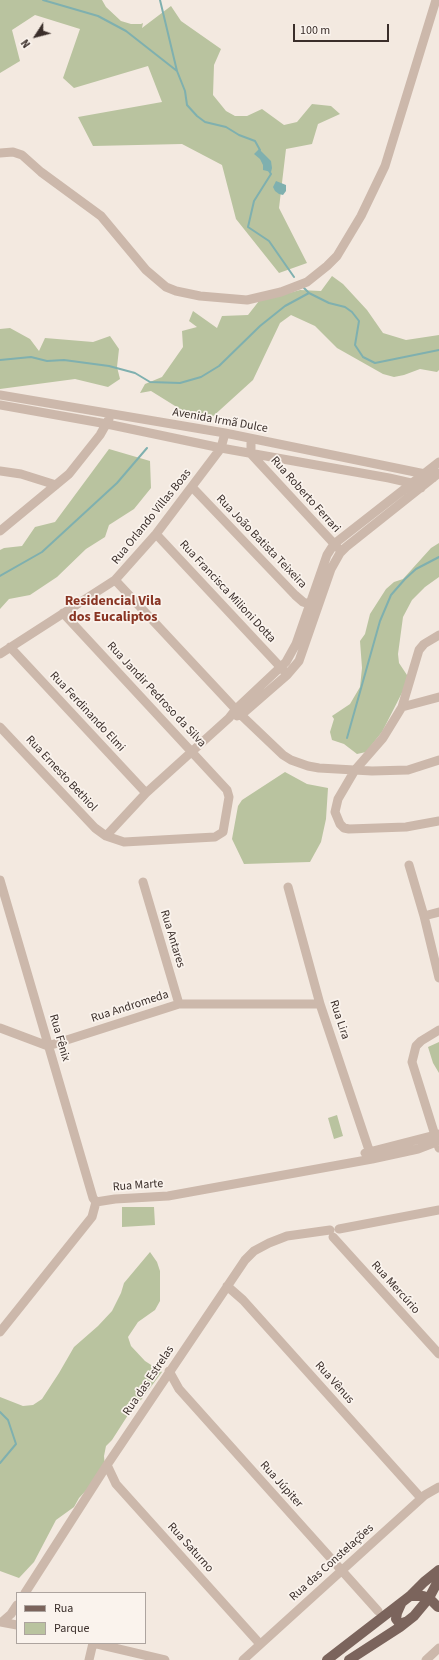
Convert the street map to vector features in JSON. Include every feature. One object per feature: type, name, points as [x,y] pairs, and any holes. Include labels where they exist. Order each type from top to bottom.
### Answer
[{"type":"main road","points":[[328,1660],[410,1596],[439,1570]]},
{"type":"main road","points":[[401,1603],[396,1619],[400,1624],[411,1619],[429,1598],[437,1583]]},
{"type":"main road","points":[[437,1583],[435,1594],[438,1608]]},
{"type":"main road","points":[[410,1596],[424,1596],[429,1598],[438,1608]]},
{"type":"main road","points":[[350,1659],[427,1608],[438,1608]]},
{"type":"main road","points":[[350,1659],[355,1652],[371,1640],[369,1636],[357,1637]]},
{"type":"street","points":[[0,153],[13,152],[22,155],[41,172],[101,216],[146,270],[166,287],[176,291],[200,296],[247,300],[281,292],[307,282],[327,266],[337,256],[361,216],[385,166],[436,0]]},
{"type":"street","name":"Avenida Irmã Dulce","points":[[0,396],[225,433],[432,475]]},
{"type":"street","name":"Avenida Irmã Dulce","points":[[0,405],[107,424],[251,454],[411,483],[421,488]]},
{"type":"street","points":[[0,531],[69,474],[107,424],[110,414]]},
{"type":"street","name":"Rua Orlando Villas Boas","points":[[0,654],[115,580],[156,534],[192,487],[221,448],[225,433]]},
{"type":"street","points":[[251,438],[251,454]]},
{"type":"street","name":"Rua Roberto Ferrari","points":[[251,454],[342,551]]},
{"type":"street","points":[[239,712],[281,667],[291,654],[335,560],[342,551],[421,488],[432,475],[439,462]]},
{"type":"street","points":[[0,471],[21,474],[56,485]]},
{"type":"street","points":[[106,836],[146,793],[229,718],[287,675],[299,661],[327,555],[334,544],[411,483],[432,475]]},
{"type":"street","name":"Rua João Batista Teixeira","points":[[192,487],[295,595],[314,606]]},
{"type":"street","name":"Rua Francisca Milioni Dotta","points":[[156,534],[287,675]]},
{"type":"street","points":[[115,580],[239,712],[283,756],[308,766],[319,768],[372,771],[408,770],[439,760]]},
{"type":"street","name":"Rua Jandir Pedroso da Silva","points":[[63,613],[229,794],[224,828],[218,836],[124,842],[106,836]]},
{"type":"street","points":[[439,635],[424,644],[419,650],[402,707],[383,738],[355,770],[338,798],[335,812],[344,828],[349,829],[390,828],[439,821]]},
{"type":"street","name":"Rua Ferdinando Elmi","points":[[10,647],[146,793]]},
{"type":"street","points":[[402,707],[439,697]]},
{"type":"street","name":"Rua Ernesto Bethiol","points":[[0,727],[95,828],[106,836]]},
{"type":"street","points":[[409,865],[424,916],[439,978]]},
{"type":"street","name":"Rua Fênix","points":[[0,880],[93,1198],[96,1202]]},
{"type":"street","name":"Rua Antares","points":[[143,882],[179,1004]]},
{"type":"street","name":"Rua Lira","points":[[288,887],[320,1004],[370,1155]]},
{"type":"street","points":[[424,916],[439,912]]},
{"type":"street","name":"Rua Andromeda","points":[[48,1046],[179,1004],[320,1004]]},
{"type":"street","points":[[0,1028],[48,1046]]},
{"type":"street","points":[[438,1140],[412,1062],[416,1046],[421,1041],[439,1030]]},
{"type":"street","name":"Rua Marte","points":[[96,1202],[115,1199],[168,1196],[341,1164],[370,1155],[438,1140]]},
{"type":"street","points":[[0,1332],[92,1217],[96,1202]]},
{"type":"street","name":"Rua das Estrelas","points":[[26,1592],[169,1371],[245,1260],[259,1248],[287,1236],[334,1232],[439,1210]]},
{"type":"street","name":"Rua Mercúrio","points":[[334,1232],[439,1354]]},
{"type":"street","name":"Rua Vênus","points":[[227,1286],[243,1300],[421,1498]]},
{"type":"street","name":"Rua Júpiter","points":[[169,1371],[179,1389],[378,1611]]},
{"type":"street","name":"Rua Saturno","points":[[107,1465],[116,1484],[260,1644]]},
{"type":"street","name":"Rua das Constelações","points":[[243,1660],[421,1498],[439,1487]]},
{"type":"street","points":[[1,1622],[11,1614],[16,1606]]},
{"type":"street","points":[[11,1614],[16,1625]]},
{"type":"street","points":[[1,1622],[16,1625]]},
{"type":"street","points":[[89,1660],[93,1644]]},
{"type":"street","points":[[97,1644],[165,1660]]},
{"type":"street","points":[[426,1660],[439,1648]]},
{"type":"green space","points":[[0,0],[102,0],[106,7],[121,21],[131,24],[143,23],[142,28],[171,6],[181,21],[221,49],[214,65],[213,95],[226,111],[235,116],[247,116],[262,109],[284,125],[297,122],[312,104],[331,106],[340,114],[318,124],[312,144],[286,149],[279,208],[307,263],[279,273],[236,219],[222,165],[182,144],[93,146],[78,117],[162,102],[148,66],[74,88],[63,78],[80,29],[35,15],[12,30],[20,61],[0,73]]},
{"type":"green space","points":[[332,276],[343,284],[367,310],[383,333],[406,340],[439,335],[439,370],[437,372],[420,369],[394,377],[383,374],[337,348],[315,326],[291,315],[280,323],[253,380],[210,419],[196,419],[151,391],[140,393],[145,384],[162,377],[183,347],[182,331],[197,327],[189,321],[193,311],[217,328],[222,316],[248,315],[259,301],[300,290],[321,291]]},
{"type":"green space","points":[[10,328],[30,339],[39,351],[45,338],[93,342],[110,336],[119,349],[117,367],[120,379],[108,387],[75,379],[0,389],[0,329]]},
{"type":"green space","points":[[109,449],[150,461],[151,488],[134,509],[109,525],[105,537],[86,549],[57,577],[30,595],[9,599],[0,609],[0,550],[4,548],[22,546],[35,527],[55,522]]},
{"type":"green space","points":[[439,543],[439,577],[425,587],[412,600],[403,617],[398,654],[399,663],[407,675],[408,681],[382,732],[366,752],[357,754],[344,744],[332,740],[330,732],[334,719],[332,716],[350,704],[360,687],[362,668],[360,641],[365,634],[370,614],[386,589],[394,582],[403,579],[431,548]]},
{"type":"green space","points":[[285,772],[307,784],[328,788],[326,819],[321,842],[310,862],[244,864],[232,839],[238,806],[242,800]]},
{"type":"green space","points":[[439,1042],[439,1073],[433,1063],[428,1047]]},
{"type":"green space","points":[[337,1115],[343,1136],[334,1139],[328,1118]]},
{"type":"green space","points":[[122,1207],[154,1207],[155,1225],[122,1227]]},
{"type":"green space","points":[[150,1252],[157,1262],[160,1271],[160,1301],[155,1310],[138,1322],[128,1337],[131,1346],[145,1361],[162,1372],[106,1446],[104,1456],[105,1468],[79,1498],[74,1507],[56,1520],[34,1562],[19,1578],[0,1571],[0,1397],[23,1406],[33,1405],[42,1399],[74,1347],[98,1326],[112,1311],[124,1283]]},
{"type":"water","points":[[259,149],[271,161],[271,172],[263,170],[263,165],[260,159],[254,154]]},
{"type":"water","points":[[276,181],[286,185],[286,191],[283,195],[275,191],[273,187]]},
{"type":"waterway","points":[[43,0],[98,16],[126,31],[177,71],[185,91],[187,105],[197,116],[205,122],[226,127],[239,135],[255,141],[260,150]]},
{"type":"waterway","points":[[160,0],[177,71]]},
{"type":"waterway","points":[[268,169],[271,174],[254,201],[248,227],[269,241],[294,277]]},
{"type":"waterway","points":[[304,288],[309,293],[329,303],[345,307],[352,312],[359,321],[355,345],[363,357],[375,363],[439,350]]},
{"type":"waterway","points":[[0,360],[31,357],[47,361],[64,360],[109,366],[135,373],[150,382],[180,383],[201,377],[219,366],[260,326],[285,306],[309,293]]},
{"type":"waterway","points":[[0,576],[42,552],[117,483],[147,448]]},
{"type":"waterway","points":[[347,738],[380,621],[391,595],[416,569],[439,557]]},
{"type":"waterway","points":[[0,1412],[8,1420],[16,1444],[0,1463]]},
{"type":"district","name":"Residencial Vila dos Eucaliptos","points":[[113,610]]}]
